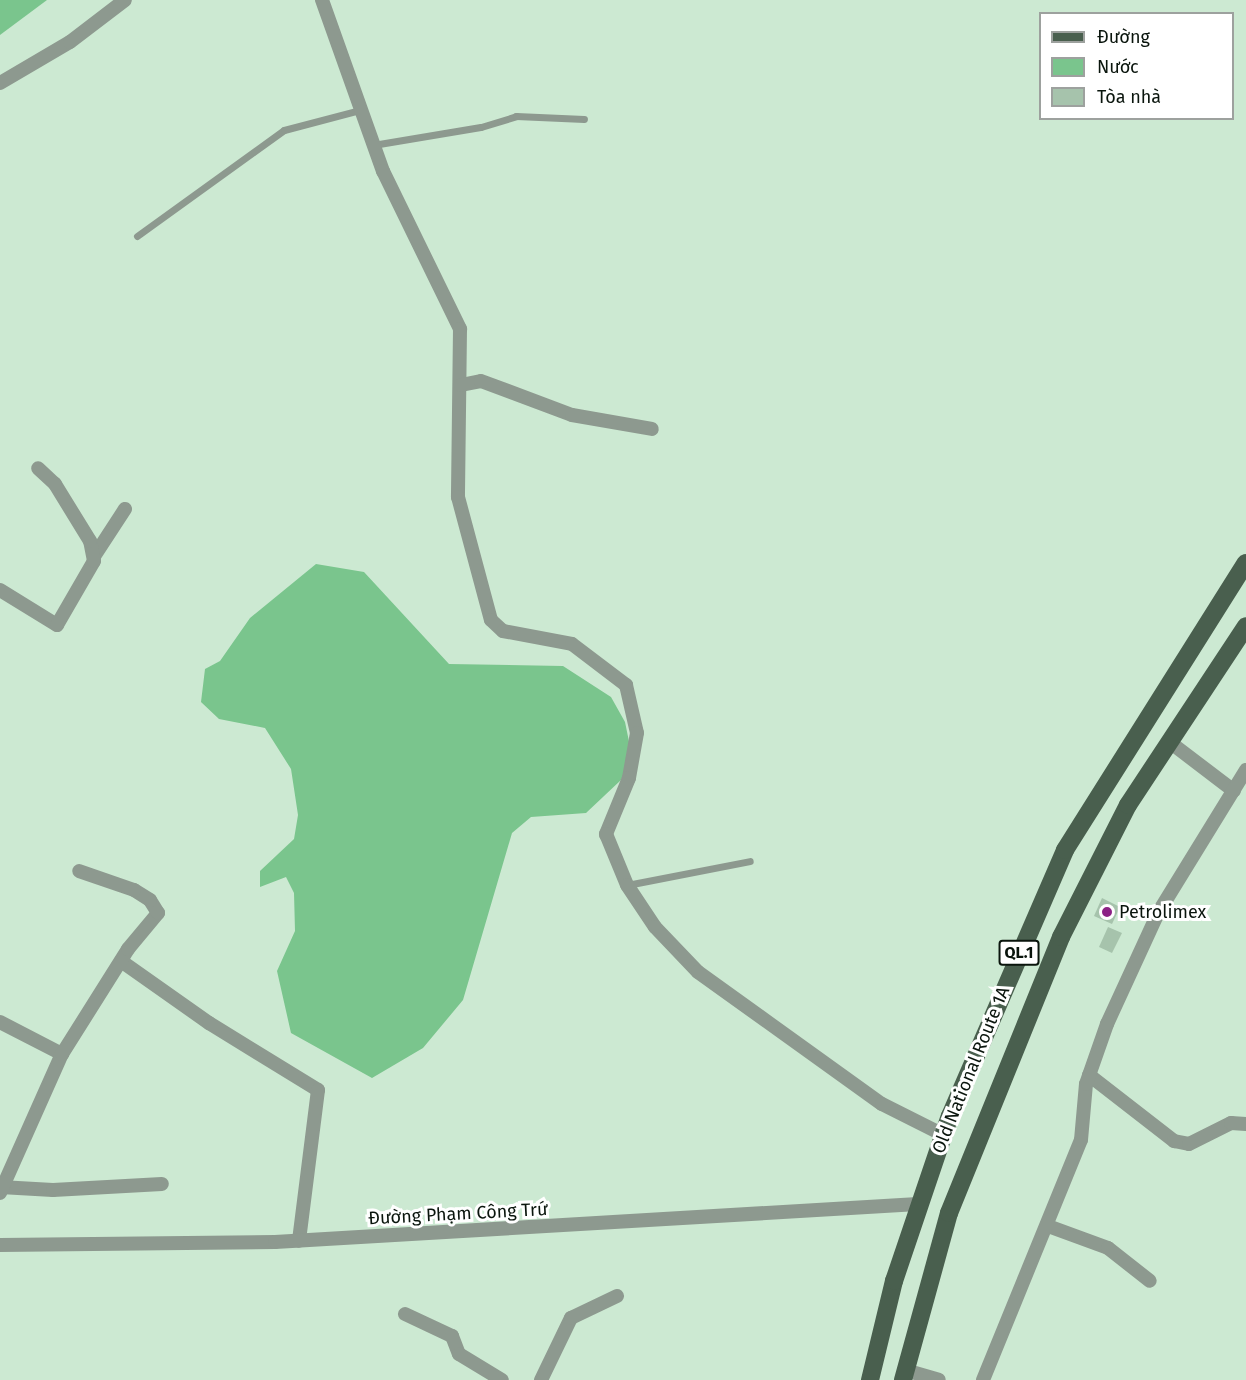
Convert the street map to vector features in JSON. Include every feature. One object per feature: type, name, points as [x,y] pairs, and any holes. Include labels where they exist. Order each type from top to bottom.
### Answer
[{"type":"main road","name":"Old National Route 1A","points":[[870,1380],[918,1204],[944,1135],[1065,850],[1246,563]]},
{"type":"main road","name":"Old National Route 1A","points":[[904,1375],[949,1213],[1094,865],[1246,626]]},
{"type":"main road","points":[[918,1204],[949,1213]]},
{"type":"street","points":[[0,83],[70,42],[125,0]]},
{"type":"street","points":[[322,0],[373,145],[405,220],[415,229],[460,329],[458,496],[491,620],[503,631],[572,644],[626,685],[637,733],[629,778],[606,834],[627,885],[656,927],[698,972],[882,1104],[944,1135]]},
{"type":"street","points":[[460,386],[481,381],[572,415],[652,429]]},
{"type":"street","points":[[38,468],[55,484],[95,555]]},
{"type":"street","points":[[0,590],[57,625],[95,555],[125,509]]},
{"type":"street","points":[[1171,743],[1234,791]]},
{"type":"street","points":[[983,1380],[1048,1226],[1081,1140],[1089,1075],[1158,913],[1246,770]]},
{"type":"street","points":[[79,871],[116,880],[155,906],[156,921],[121,961],[62,1054],[1,1189],[53,1190],[162,1184]]},
{"type":"street","points":[[121,961],[209,1023],[318,1090],[299,1241]]},
{"type":"street","points":[[0,1022],[62,1054]]},
{"type":"street","points":[[1089,1075],[1174,1142],[1189,1144],[1231,1123],[1246,1124]]},
{"type":"street","name":"Đường Phạm Công Trứ","points":[[0,1245],[299,1241],[918,1204]]},
{"type":"street","points":[[1048,1226],[1108,1248],[1150,1281]]},
{"type":"street","points":[[541,1380],[571,1318],[617,1296]]},
{"type":"street","points":[[405,1314],[452,1336],[459,1354],[502,1380]]},
{"type":"street","points":[[904,1375],[939,1380]]},
{"type":"lane","points":[[136,236],[284,130],[360,110]]},
{"type":"lane","points":[[373,145],[481,127],[516,116],[584,119]]},
{"type":"lane","points":[[627,885],[750,861]]},
{"type":"water","points":[[0,0],[47,0],[0,35]]},
{"type":"water","points":[[316,564],[364,572],[449,664],[563,666],[611,697],[625,722],[632,756],[621,780],[586,813],[531,817],[512,833],[463,1000],[423,1048],[372,1078],[291,1033],[277,971],[295,931],[294,893],[286,877],[260,887],[260,871],[294,839],[298,815],[291,769],[265,728],[219,719],[201,702],[205,669],[220,661],[250,618]]},
{"type":"building","points":[[1102,898],[1120,907],[1112,924],[1094,916]]},
{"type":"building","points":[[1108,927],[1122,933],[1112,953],[1099,947]]},
{"type":"place","name":"Petrolimex","points":[[1107,912]]}]
